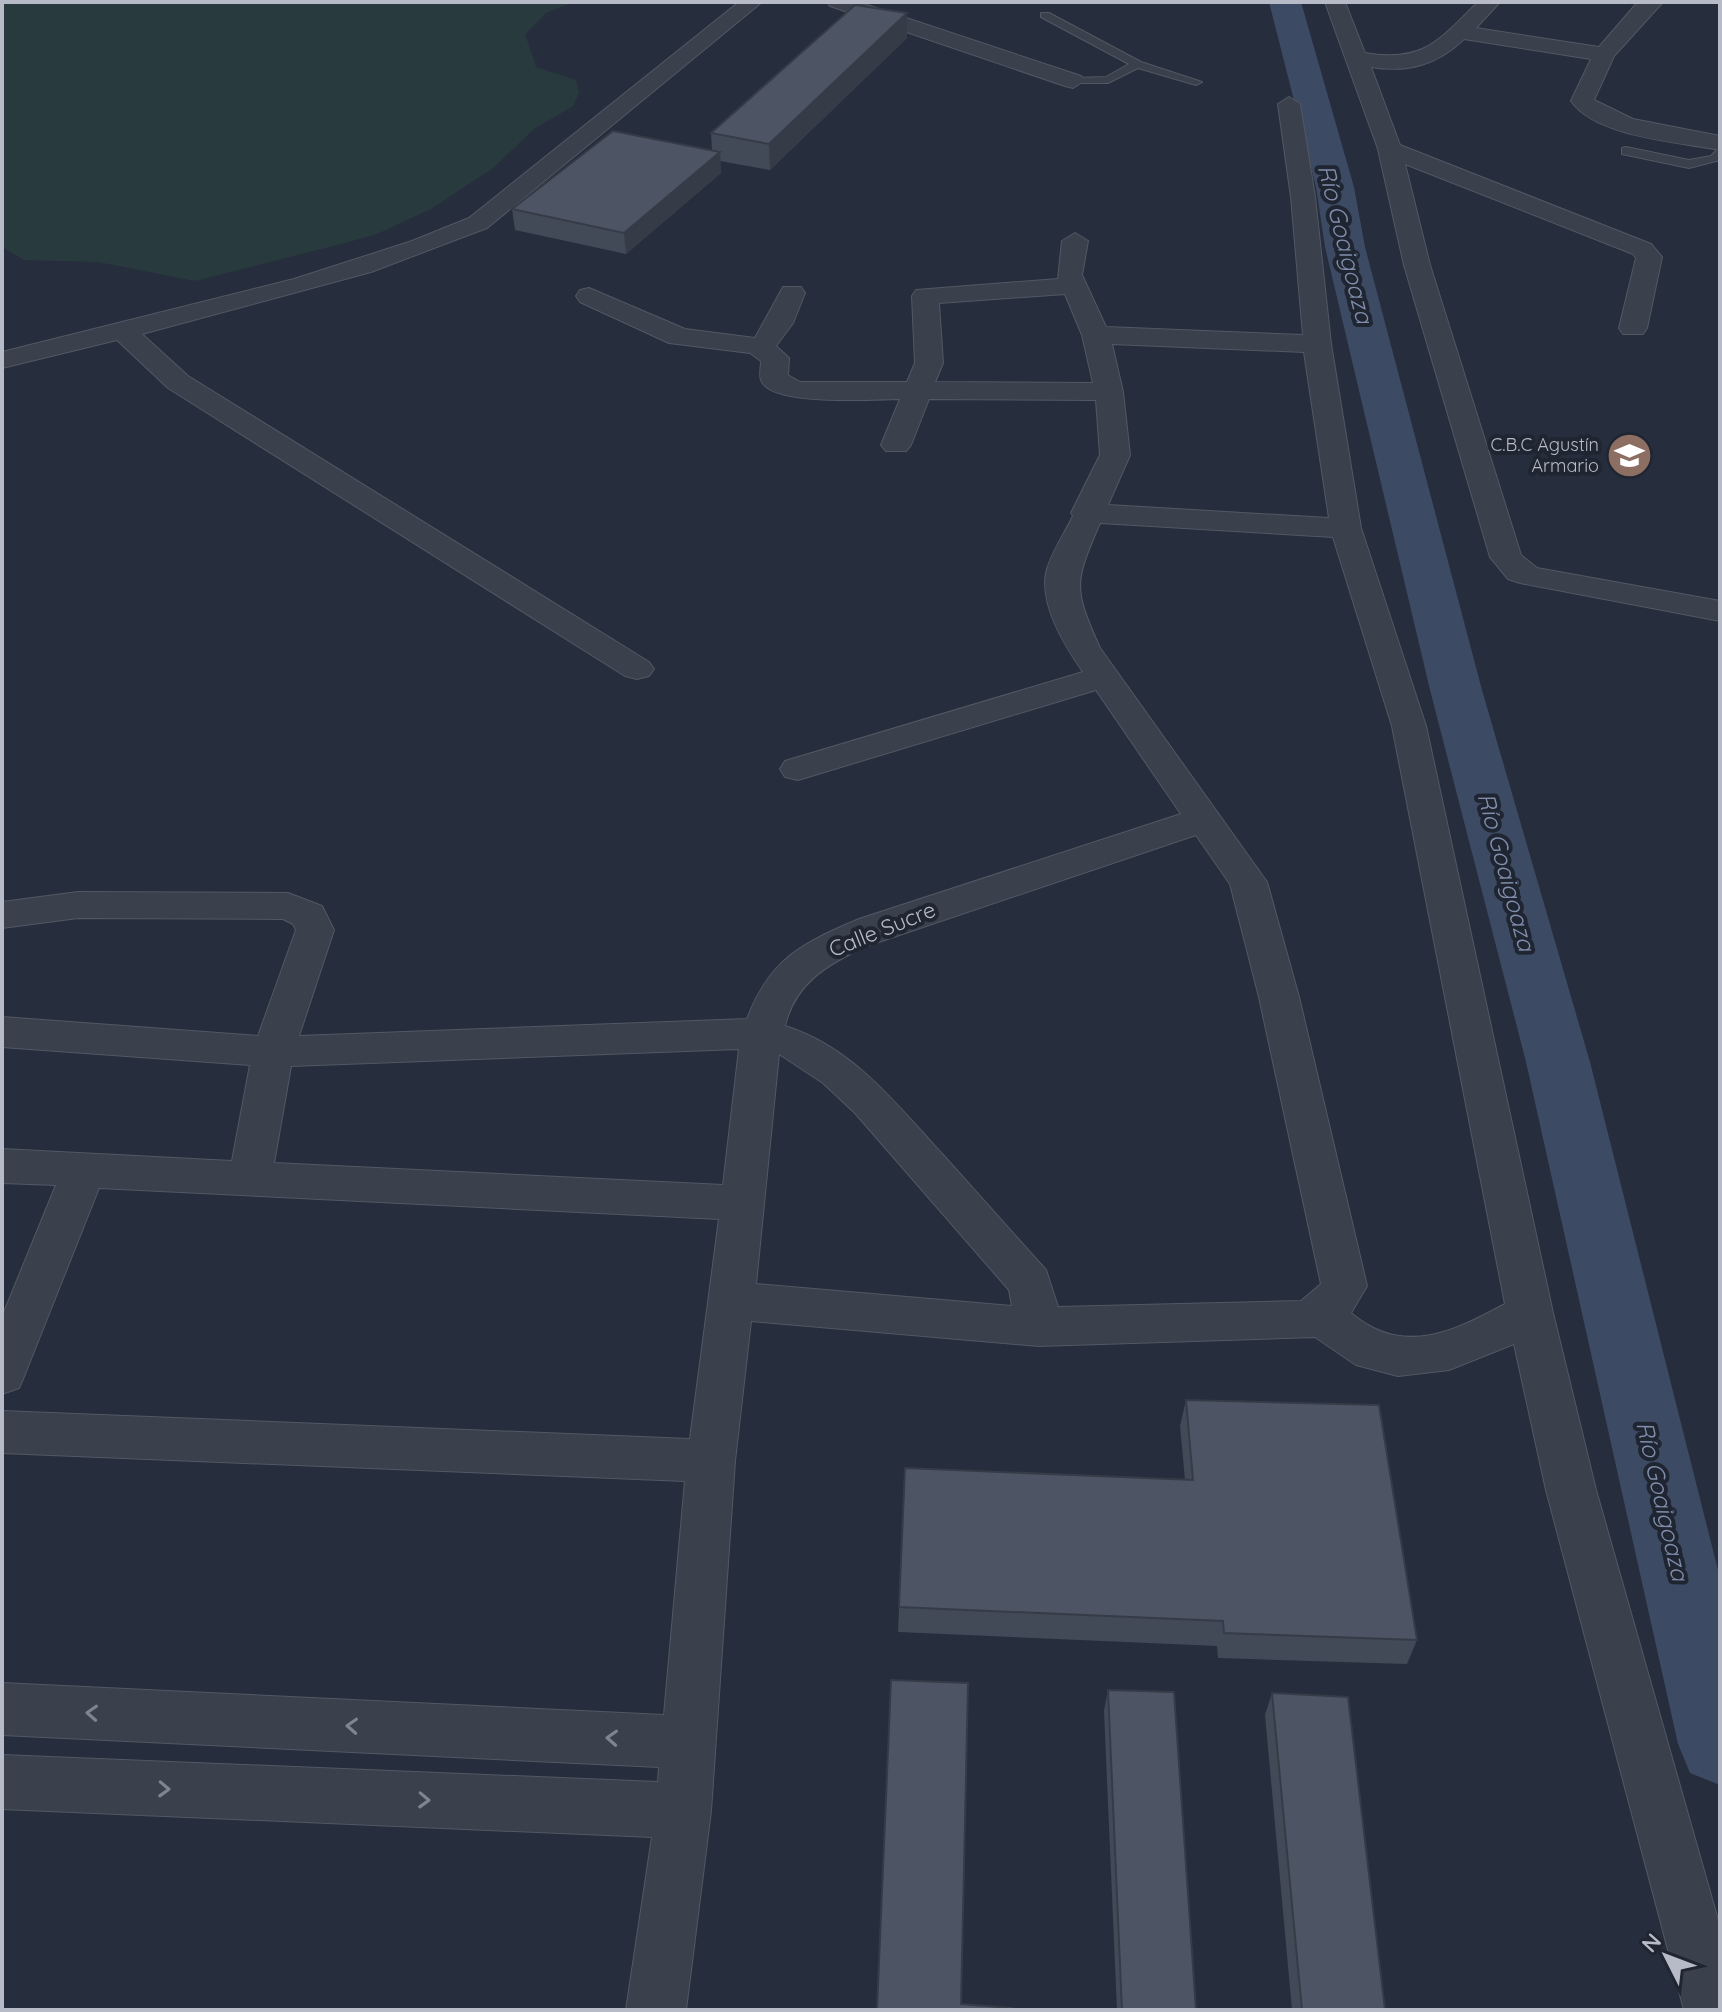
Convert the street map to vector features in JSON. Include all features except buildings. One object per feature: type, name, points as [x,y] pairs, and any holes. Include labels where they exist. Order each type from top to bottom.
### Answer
[{"type":"street","points":[[2,360],[312,282],[428,244],[478,223],[752,2]]},
{"type":"street","points":[[837,2],[1073,81]]},
{"type":"street","points":[[1335,2],[1390,149],[1417,265],[1506,557],[1519,572],[1531,576],[1720,611]]},
{"type":"street","points":[[1354,58],[1380,63],[1416,63],[1431,59],[1490,2]]},
{"type":"street","points":[[1653,2],[1644,7],[1604,54],[1582,101],[1589,109],[1634,125],[1720,143]]},
{"type":"street","points":[[1458,32],[1604,54]]},
{"type":"street","points":[[1289,104],[1303,197],[1317,344],[1346,528],[1409,726],[1530,1313],[1571,1490],[1714,2010]]},
{"type":"street","points":[[1390,149],[1642,249],[1649,257],[1648,270],[1633,328]]},
{"type":"street","points":[[733,1301],[1039,1327],[1309,1320],[1321,1315],[1344,1286],[1279,997],[1248,882],[1084,649],[1067,611],[1062,574],[1086,513],[1115,455],[1109,392],[1096,335],[1069,275],[1075,241]]},
{"type":"street","points":[[896,445],[929,363],[925,296],[1073,286]]},
{"type":"street","points":[[762,347],[779,323],[792,293]]},
{"type":"street","points":[[589,296],[679,337],[762,347],[775,358],[774,379],[795,390],[1109,392]]},
{"type":"street","points":[[121,329],[178,382],[637,669]]},
{"type":"street","points":[[1096,335],[1317,344]]},
{"type":"street","points":[[1086,513],[1229,524],[1346,528]]},
{"type":"street","points":[[798,769],[1105,676]]},
{"type":"street","name":"Calle Sucre","points":[[656,2010],[683,1811],[711,1461],[733,1301],[761,1033],[786,978],[837,945],[873,928],[1204,819]]},
{"type":"street","points":[[2,885],[78,905]]},
{"type":"street","points":[[2,915],[78,905],[288,906],[308,915],[315,930],[273,1052],[250,1177]]},
{"type":"street","points":[[2,1032],[273,1052],[761,1033],[799,1045],[838,1072],[870,1102],[1030,1283],[1039,1327]]},
{"type":"street","points":[[2,1166],[83,1173],[250,1177],[743,1203]]},
{"type":"street","points":[[2,1374],[83,1173]]},
{"type":"street","points":[[1321,1315],[1336,1331],[1371,1353],[1392,1358],[1421,1358],[1456,1351],[1530,1313]]},
{"type":"street","points":[[2,1432],[711,1461]]},
{"type":"street","points":[[2,1709],[689,1742]]},
{"type":"street","points":[[2,1782],[683,1811]]},
{"type":"lane","points":[[1045,15],[1137,64],[1196,82]]},
{"type":"lane","points":[[1073,81],[1108,80],[1137,64]]},
{"type":"lane","points":[[1626,151],[1701,164],[1715,159],[1720,151]]},
{"type":"shaded area","points":[[2,2],[574,2],[546,13],[525,34],[536,67],[576,80],[579,93],[573,106],[534,129],[493,168],[431,209],[377,234],[195,281],[98,262],[24,260],[2,247]]},
{"type":"waterway","name":"Río Goaigoaza","points":[[1285,2],[1335,187],[1345,247],[1456,690],[1558,1062],[1720,1744]]},
{"type":"place","name":"C.B.C Agustín Armario","points":[[1630,455]]}]
